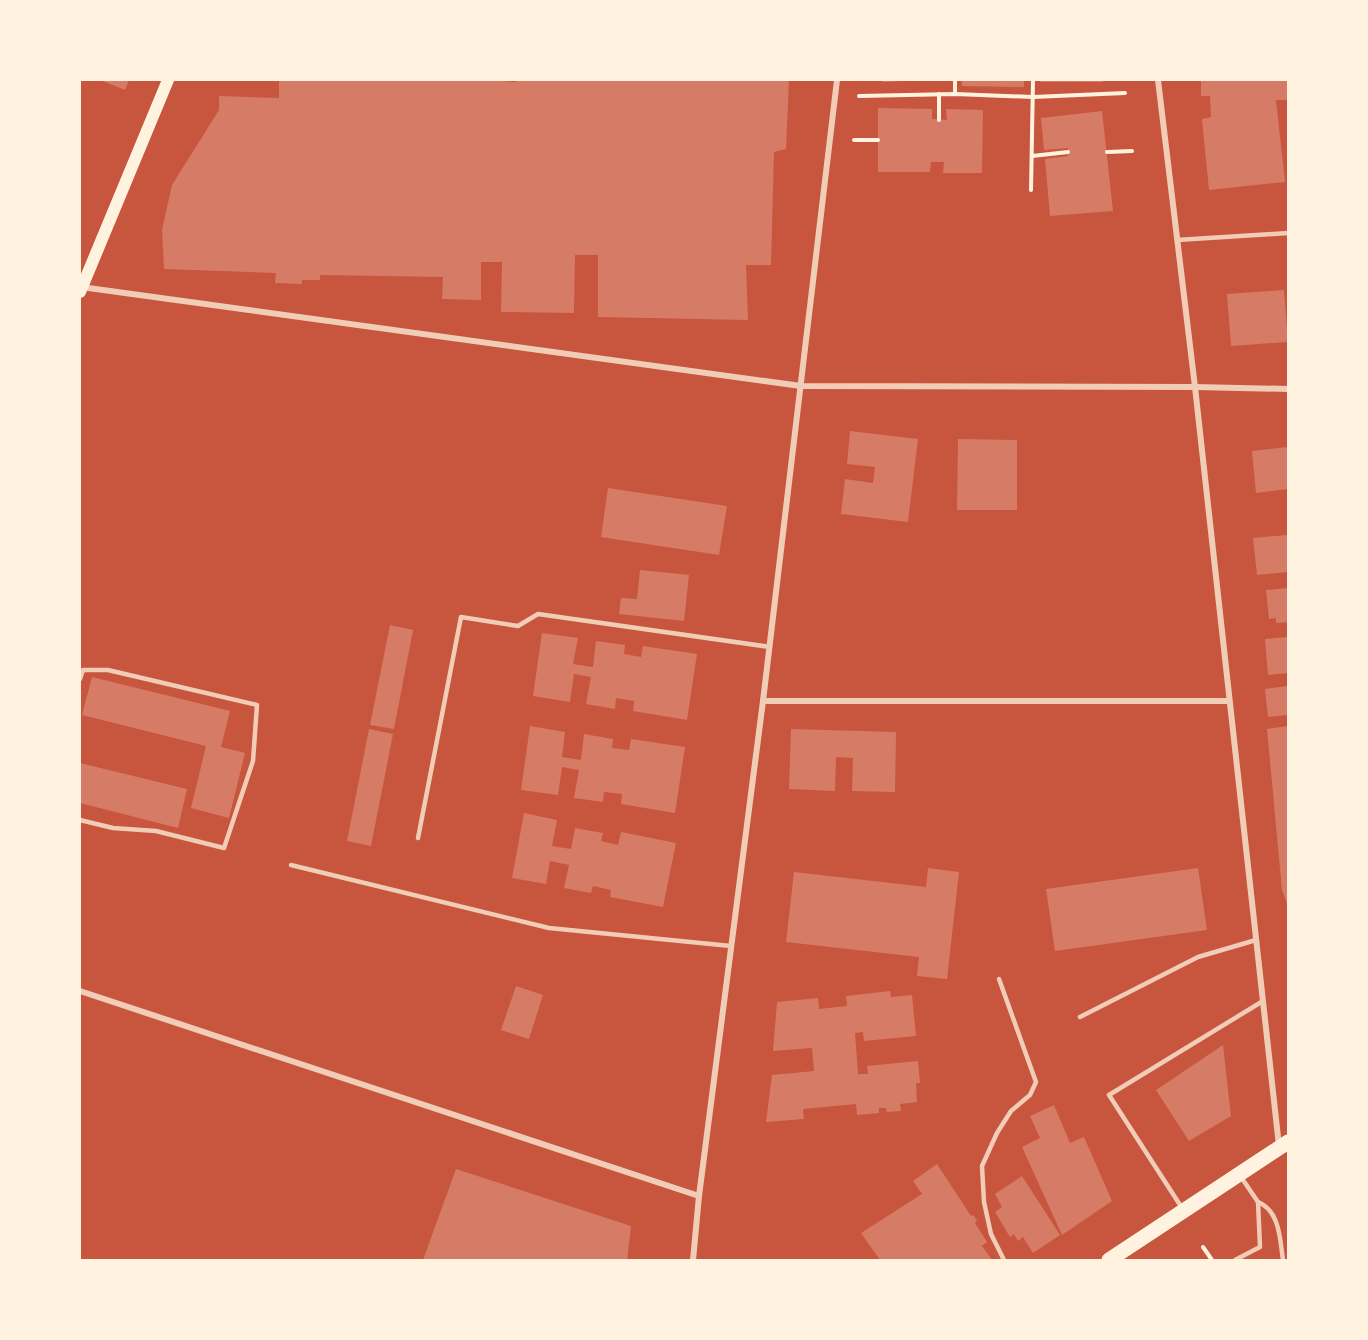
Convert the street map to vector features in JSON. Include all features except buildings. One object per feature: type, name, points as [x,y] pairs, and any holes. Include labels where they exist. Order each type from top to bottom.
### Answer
[{"type":"main road","points":[[80,289],[168,80]]},
{"type":"main road","points":[[1109,1260],[1284,1145]]},
{"type":"street","points":[[693,1260],[699,1196],[770,647],[837,80]]},
{"type":"street","points":[[1158,80],[1195,387],[1263,1001],[1284,1145]]},
{"type":"street","points":[[80,289],[801,386],[1288,389]]},
{"type":"street","points":[[763,700],[1229,701]]},
{"type":"street","points":[[80,991],[699,1196]]},
{"type":"lane","points":[[1177,240],[1288,233]]},
{"type":"lane","points":[[418,838],[461,617],[518,627],[538,614],[770,647]]},
{"type":"lane","points":[[80,679],[83,670],[108,669],[257,705],[253,760],[224,848],[156,831],[113,828],[80,820]]},
{"type":"lane","points":[[291,866],[549,928],[731,946]]},
{"type":"lane","points":[[1080,1017],[1198,957],[1256,940]]},
{"type":"lane","points":[[999,979],[1036,1082],[1030,1095],[1011,1111],[997,1133],[982,1166],[984,1202],[991,1234],[1004,1260]]},
{"type":"lane","points":[[1184,1211],[1109,1095],[1263,1001]]},
{"type":"lane","points":[[1239,1175],[1258,1202],[1267,1206],[1277,1224],[1283,1260]]},
{"type":"lane","points":[[1235,1260],[1260,1247],[1258,1202]]},
{"type":"path","points":[[955,80],[955,94]]},
{"type":"path","points":[[1031,190],[1033,80]]},
{"type":"path","points":[[859,96],[955,94],[1033,97],[1125,93]]},
{"type":"path","points":[[939,94],[939,120]]},
{"type":"path","points":[[854,140],[878,140]]},
{"type":"path","points":[[1107,152],[1132,151]]},
{"type":"path","points":[[1032,156],[1068,152]]},
{"type":"path","points":[[1203,1247],[1212,1260]]}]
